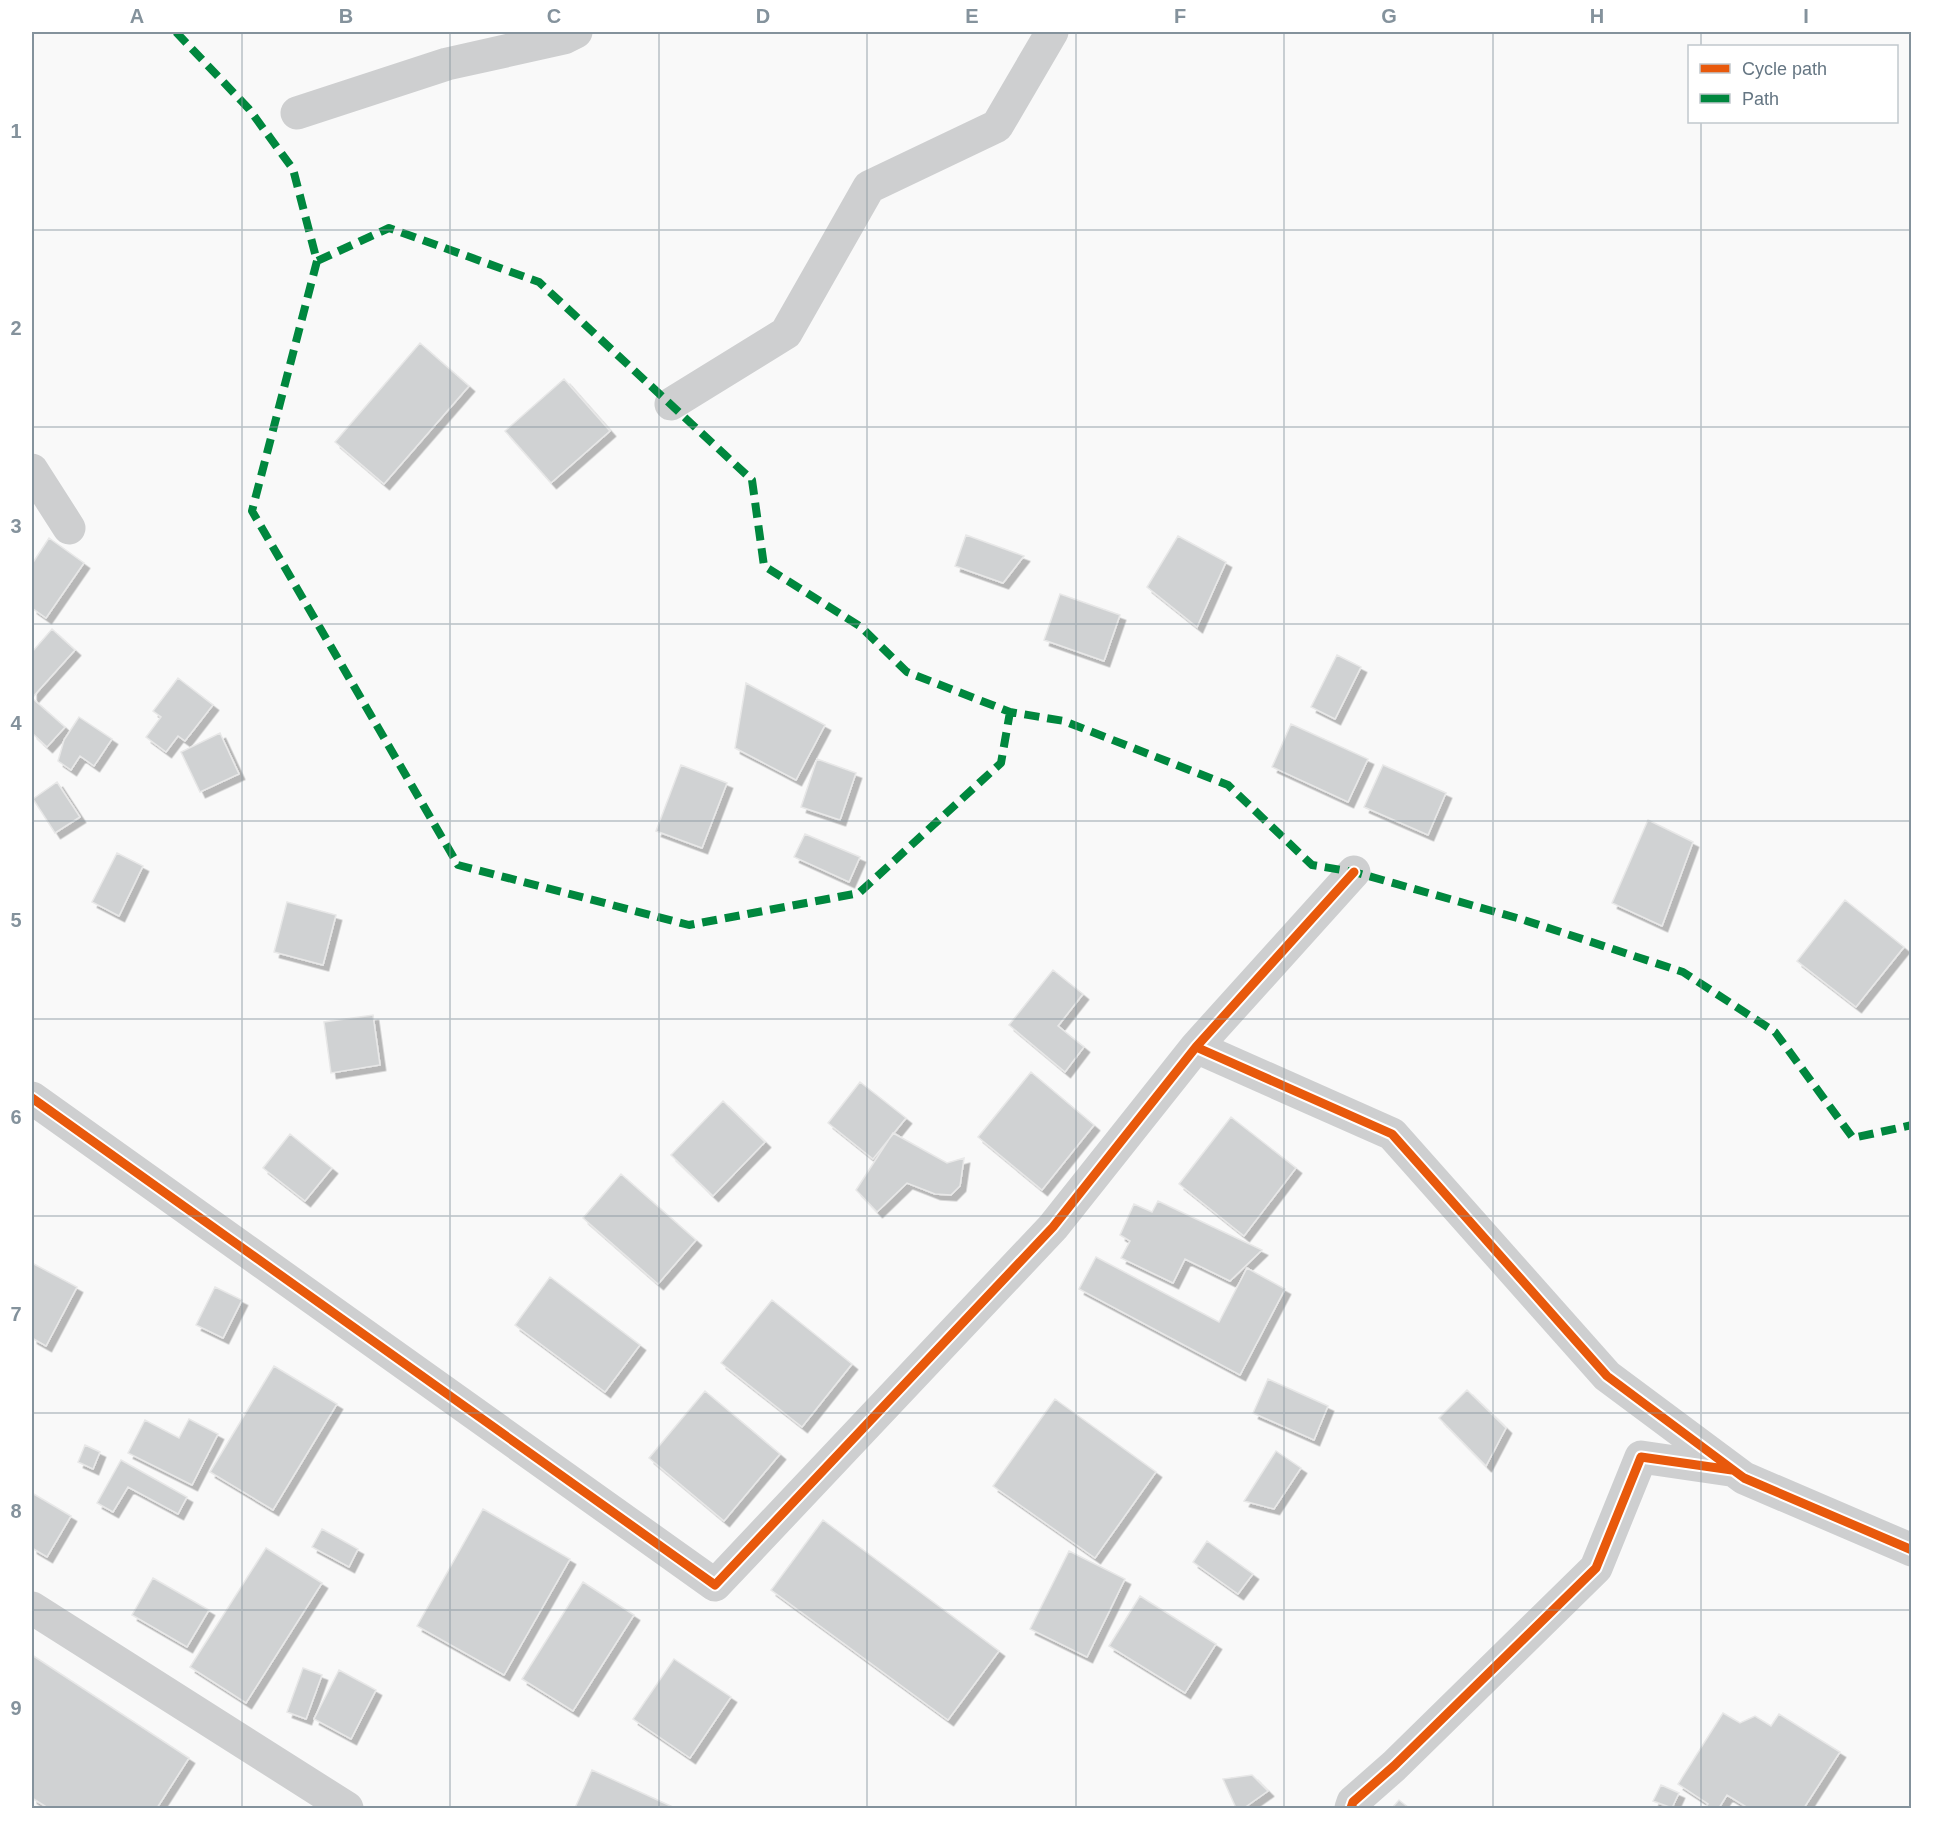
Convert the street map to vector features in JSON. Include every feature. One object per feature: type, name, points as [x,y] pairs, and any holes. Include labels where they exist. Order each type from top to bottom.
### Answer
[{"type":"street","points":[[671,404],[786,333],[869,187],[997,126],[1052,32]]},
{"type":"street","points":[[297,113],[447,64],[569,34]]},
{"type":"street","points":[[32,470],[69,528]]},
{"type":"street","points":[[32,1098],[715,1585],[1053,1227],[1196,1047],[1354,872]]},
{"type":"street","points":[[1196,1047],[1392,1134],[1607,1376],[1744,1478],[1911,1550]]},
{"type":"street","points":[[1351,1809],[1353,1802],[1395,1766],[1596,1568],[1641,1457],[1734,1471]]},
{"type":"street","points":[[32,1608],[347,1809]]},
{"type":"building","points":[[420,343],[469,386],[384,484],[335,442]]},
{"type":"building","points":[[564,379],[610,431],[551,483],[505,431]]},
{"type":"building","points":[[966,535],[1024,556],[1003,583],[955,566]]},
{"type":"building","points":[[1178,536],[1226,562],[1197,627],[1147,587]]},
{"type":"building","points":[[49,538],[84,563],[46,618],[32,608],[32,564]]},
{"type":"building","points":[[1060,594],[1120,615],[1104,661],[1044,640]]},
{"type":"building","points":[[52,629],[75,650],[32,698],[32,652]]},
{"type":"building","points":[[1337,655],[1361,667],[1335,719],[1311,707]]},
{"type":"building","points":[[178,678],[213,705],[185,741],[178,736],[166,752],[146,737],[161,717],[153,711]]},
{"type":"building","points":[[746,683],[825,725],[796,780],[735,748]]},
{"type":"building","points":[[32,698],[65,727],[47,747],[32,733]]},
{"type":"building","points":[[79,717],[112,739],[94,766],[80,756],[71,770],[58,761],[64,740]]},
{"type":"building","points":[[1291,724],[1368,759],[1348,802],[1272,767]]},
{"type":"building","points":[[220,733],[239,774],[200,792],[181,752]]},
{"type":"building","points":[[817,759],[856,773],[840,820],[801,807]]},
{"type":"building","points":[[681,765],[727,783],[702,848],[656,831]]},
{"type":"building","points":[[1383,765],[1446,793],[1428,835],[1364,807]]},
{"type":"building","points":[[57,782],[80,817],[55,833],[33,799]]},
{"type":"building","points":[[1648,820],[1693,842],[1662,926],[1612,903]]},
{"type":"building","points":[[805,834],[860,857],[849,882],[794,857]]},
{"type":"building","points":[[117,853],[143,866],[119,916],[92,902]]},
{"type":"building","points":[[1845,900],[1904,947],[1856,1007],[1797,961]]},
{"type":"building","points":[[287,902],[336,915],[323,965],[274,952]]},
{"type":"building","points":[[1053,970],[1083,994],[1058,1026],[1084,1047],[1065,1072],[1009,1025]]},
{"type":"building","points":[[373,1015],[380,1065],[331,1073],[324,1022]]},
{"type":"building","points":[[1031,1072],[1094,1125],[1042,1190],[978,1137]]},
{"type":"building","points":[[860,1082],[906,1118],[873,1159],[828,1123]]},
{"type":"building","points":[[723,1101],[765,1142],[713,1196],[671,1155]]},
{"type":"building","points":[[1231,1117],[1296,1168],[1244,1236],[1179,1184]]},
{"type":"building","points":[[893,1133],[947,1163],[964,1158],[960,1186],[951,1195],[935,1194],[907,1183],[877,1212],[856,1190]]},
{"type":"building","points":[[290,1134],[332,1168],[305,1201],[263,1168]]},
{"type":"building","points":[[621,1174],[696,1240],[658,1284],[583,1218]]},
{"type":"building","points":[[1158,1201],[1262,1250],[1230,1281],[1185,1259],[1173,1283],[1121,1258],[1130,1241],[1120,1235],[1134,1204],[1152,1212]]},
{"type":"building","points":[[1096,1257],[1219,1322],[1247,1268],[1285,1289],[1240,1375],[1079,1289]]},
{"type":"building","points":[[32,1263],[77,1287],[46,1346],[32,1338]]},
{"type":"building","points":[[550,1277],[640,1345],[605,1392],[515,1325]]},
{"type":"building","points":[[215,1287],[242,1300],[223,1338],[196,1325]]},
{"type":"building","points":[[772,1300],[852,1364],[802,1427],[721,1363]]},
{"type":"building","points":[[274,1366],[337,1404],[273,1510],[210,1472]]},
{"type":"building","points":[[1268,1379],[1328,1406],[1314,1440],[1253,1413]]},
{"type":"building","points":[[1467,1390],[1506,1428],[1486,1466],[1439,1418]]},
{"type":"building","points":[[705,1391],[780,1454],[724,1521],[649,1458]]},
{"type":"building","points":[[1055,1399],[1156,1472],[1095,1558],[993,1486]]},
{"type":"building","points":[[189,1419],[218,1434],[192,1485],[128,1453],[145,1420],[179,1438]]},
{"type":"building","points":[[85,1445],[100,1452],[93,1469],[78,1462]]},
{"type":"building","points":[[1276,1451],[1301,1468],[1274,1509],[1244,1501]]},
{"type":"building","points":[[121,1460],[187,1497],[178,1514],[128,1487],[113,1512],[97,1503]]},
{"type":"building","points":[[32,1493],[71,1516],[47,1557],[32,1548]]},
{"type":"building","points":[[483,1509],[570,1559],[504,1675],[417,1626]]},
{"type":"building","points":[[823,1520],[999,1651],[948,1720],[771,1590]]},
{"type":"building","points":[[322,1529],[358,1549],[349,1567],[312,1547]]},
{"type":"building","points":[[1207,1541],[1253,1574],[1238,1594],[1193,1562]]},
{"type":"building","points":[[266,1548],[322,1583],[246,1703],[190,1667]]},
{"type":"building","points":[[1069,1551],[1125,1579],[1087,1657],[1030,1629]]},
{"type":"building","points":[[153,1578],[209,1610],[187,1647],[132,1615]]},
{"type":"building","points":[[583,1582],[634,1615],[573,1711],[522,1679]]},
{"type":"building","points":[[1140,1596],[1216,1644],[1185,1693],[1109,1646]]},
{"type":"building","points":[[32,1655],[189,1758],[157,1808],[48,1808],[32,1798]]},
{"type":"building","points":[[674,1659],[731,1697],[690,1758],[633,1719]]},
{"type":"building","points":[[303,1668],[322,1675],[306,1719],[287,1712]]},
{"type":"building","points":[[339,1670],[376,1690],[351,1739],[314,1719]]},
{"type":"building","points":[[1723,1713],[1740,1723],[1755,1716],[1771,1726],[1779,1714],[1840,1752],[1804,1808],[1748,1808],[1727,1795],[1719,1808],[1705,1808],[1708,1804],[1678,1784]]},
{"type":"building","points":[[592,1770],[675,1808],[575,1808]]},
{"type":"building","points":[[1252,1775],[1268,1791],[1244,1808],[1236,1808],[1223,1779]]},
{"type":"building","points":[[1661,1785],[1679,1793],[1672,1808],[1653,1801]]},
{"type":"building","points":[[1399,1800],[1409,1808],[1392,1808]]},
{"type":"marked path","points":[[176,32],[249,109],[293,169],[317,261],[389,228],[539,282],[752,480],[764,566],[861,627],[907,672],[1010,712],[1064,721],[1228,785],[1312,865],[1354,872],[1524,920],[1683,972],[1775,1032],[1853,1138],[1912,1125]]},
{"type":"marked path","points":[[317,261],[252,511],[458,865],[689,925],[859,893],[1001,763],[1010,712]]},
{"type":"cycle path","points":[[32,1098],[715,1585],[1053,1227],[1196,1047],[1354,872]]},
{"type":"cycle path","points":[[1196,1047],[1392,1134],[1607,1376],[1744,1478],[1912,1550]]},
{"type":"cycle path","points":[[1351,1808],[1353,1802],[1394,1766],[1596,1568],[1641,1457],[1732,1470]]}]
